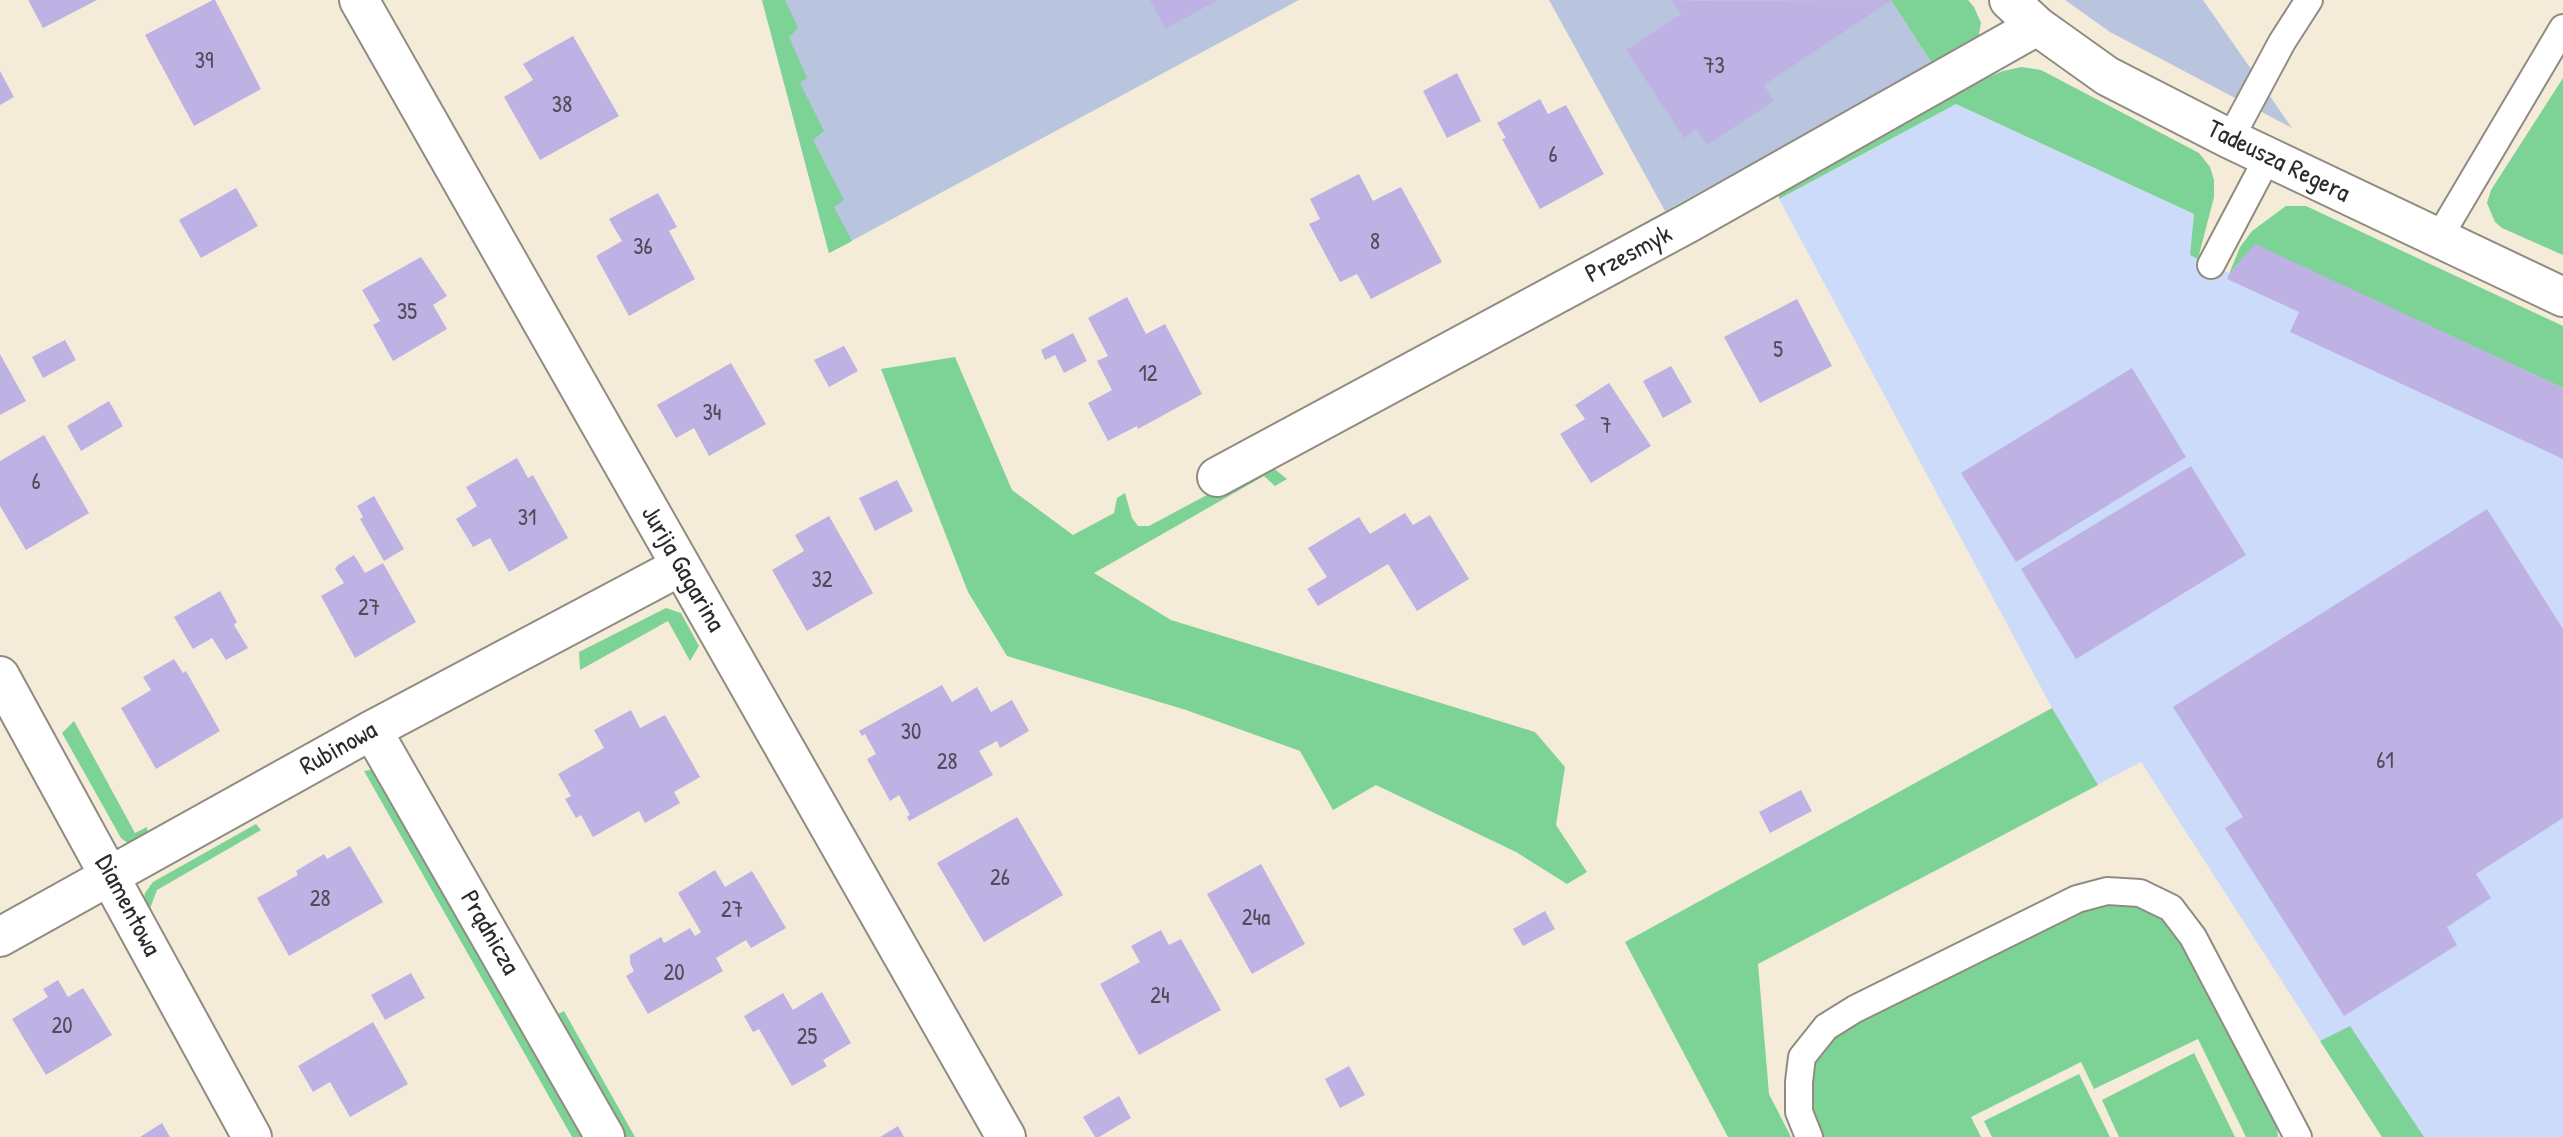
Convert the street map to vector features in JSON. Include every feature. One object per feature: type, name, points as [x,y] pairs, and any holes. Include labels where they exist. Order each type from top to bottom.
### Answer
[{"type":"street","name":"Jurija Gagarina","points":[[359,0],[1006,1137]]},
{"type":"street","name":"Tadeusza Regera","points":[[2009,0],[2037,26],[2107,76],[2230,139],[2563,297]]},
{"type":"street","name":"Przesmyk","points":[[1217,477],[1690,222],[2037,26]]},
{"type":"street","name":"Rubinowa","points":[[0,937],[372,730],[681,566]]},
{"type":"street","name":"Diamentowa","points":[[0,676],[252,1137]]},
{"type":"street","name":"Prądnicza","points":[[372,730],[605,1137]]},
{"type":"lane","points":[[2230,139],[2281,42],[2309,0]]},
{"type":"lane","points":[[2438,239],[2563,28]]},
{"type":"lane","points":[[2211,265],[2268,157]]},
{"type":"lane","points":[[1809,1137],[1799,1112],[1802,1058],[1826,1027],[1855,1009],[2077,899],[2107,891],[2140,893],[2172,908],[2193,937],[2298,1137]]},
{"type":"shaded area","points":[[762,0],[1299,0],[829,253]]},
{"type":"shaded area","points":[[1549,0],[1891,0],[1933,65],[1665,211]]},
{"type":"shaded area","points":[[2065,0],[2203,0],[2292,128],[2110,32]]},
{"type":"shaded area","points":[[1956,104],[2194,214],[2191,255],[2211,265],[2229,273],[2255,244],[2563,388],[2563,1137],[2382,1137],[2141,762],[2097,785],[2052,708],[1779,199]]},
{"type":"green space","points":[[762,0],[785,0],[798,28],[789,37],[807,78],[800,83],[824,131],[813,140],[844,200],[834,207],[852,241],[829,253]]},
{"type":"green space","points":[[1891,0],[1968,0],[1981,23],[1973,50],[1571,269],[1567,265],[1933,65]]},
{"type":"green space","points":[[2021,67],[2041,70],[2199,153],[2210,167],[2214,180],[2214,197],[2198,259],[2190,255],[2194,214],[1956,104],[1779,199],[1779,193],[1974,83]]},
{"type":"green space","points":[[2563,78],[2563,255],[2502,228],[2495,222],[2487,203],[2491,190]]},
{"type":"green space","points":[[2286,206],[2306,206],[2563,326],[2563,388],[2255,245],[2229,274],[2240,247],[2252,231]]},
{"type":"green space","points":[[955,357],[1012,490],[1073,535],[1114,513],[1117,498],[1125,493],[1132,518],[1138,526],[1149,526],[1259,467],[1272,467],[1287,479],[1275,486],[1264,476],[1094,573],[1171,620],[1535,732],[1565,767],[1556,825],[1587,872],[1567,884],[1516,852],[1376,785],[1333,810],[1300,751],[1186,710],[1007,656],[968,592],[881,369]]},
{"type":"green space","points":[[666,608],[681,613],[699,646],[690,661],[668,621],[580,670],[579,652]]},
{"type":"green space","points":[[2052,708],[2098,785],[1758,964],[1769,1094],[1791,1137],[1728,1137],[1625,942]]},
{"type":"green space","points":[[74,721],[135,833],[147,827],[149,842],[133,847],[121,838],[62,733]]},
{"type":"green space","points":[[376,769],[587,1137],[572,1137],[364,771]]},
{"type":"green space","points":[[256,824],[261,830],[157,890],[148,914],[143,903],[145,893],[153,882]]},
{"type":"green space","points":[[2107,903],[2129,904],[2149,909],[2161,916],[2185,945],[2276,1120],[2278,1137],[2246,1137],[2198,1039],[2094,1089],[2081,1062],[1971,1117],[1981,1137],[1822,1137],[1811,1110],[1810,1074],[1816,1057],[1828,1042],[1843,1031],[2083,908]]},
{"type":"green space","points":[[564,1011],[635,1137],[619,1137],[551,1018]]},
{"type":"green space","points":[[2350,1026],[2424,1137],[2382,1137],[2320,1041]]},
{"type":"green space","points":[[2194,1053],[2235,1137],[2119,1137],[2102,1100]]},
{"type":"green space","points":[[2079,1074],[2110,1137],[1992,1137],[1984,1121]]},
{"type":"building","points":[[28,0],[97,0],[43,28]]},
{"type":"building","points":[[213,0],[261,89],[194,126],[145,35]]},
{"type":"building","points":[[1150,0],[1218,0],[1165,29]]},
{"type":"building","points":[[1671,0],[1892,0],[1764,85],[1774,101],[1707,145],[1696,129],[1684,138],[1626,50],[1681,14]]},
{"type":"building","points":[[573,36],[619,116],[540,160],[504,97],[533,80],[523,64]]},
{"type":"building","points":[[0,71],[14,97],[0,105]]},
{"type":"building","points":[[1457,73],[1481,121],[1447,138],[1423,91]]},
{"type":"building","points":[[1540,99],[1548,114],[1566,105],[1604,174],[1540,209],[1502,139],[1506,138],[1497,123]]},
{"type":"building","points":[[1359,174],[1373,201],[1401,187],[1442,262],[1371,299],[1357,274],[1340,282],[1309,224],[1320,219],[1310,199]]},
{"type":"building","points":[[236,188],[258,226],[201,258],[179,220]]},
{"type":"building","points":[[658,193],[677,227],[669,231],[695,279],[629,316],[596,256],[622,241],[609,219]]},
{"type":"building","points":[[2255,244],[2563,388],[2563,459],[2290,332],[2299,312],[2227,279]]},
{"type":"building","points":[[421,257],[447,296],[433,305],[447,329],[393,361],[373,325],[380,321],[362,290]]},
{"type":"building","points":[[1127,297],[1146,334],[1165,324],[1202,394],[1138,429],[1137,426],[1108,441],[1088,403],[1112,390],[1097,361],[1108,356],[1088,318]]},
{"type":"building","points":[[1797,299],[1832,366],[1760,403],[1724,337]]},
{"type":"building","points":[[1073,333],[1087,361],[1064,373],[1055,355],[1045,360],[1041,350]]},
{"type":"building","points":[[65,340],[76,360],[43,378],[32,357]]},
{"type":"building","points":[[844,346],[858,371],[829,387],[814,360]]},
{"type":"building","points":[[0,354],[26,401],[0,415]]},
{"type":"building","points":[[731,363],[766,424],[709,456],[694,428],[676,438],[657,405]]},
{"type":"building","points":[[1671,366],[1692,402],[1663,418],[1643,381]]},
{"type":"building","points":[[2132,368],[2186,457],[2016,562],[1961,473]]},
{"type":"building","points":[[1609,383],[1651,446],[1591,483],[1560,434],[1585,419],[1575,405]]},
{"type":"building","points":[[109,401],[123,426],[81,451],[67,426]]},
{"type":"building","points":[[44,435],[89,513],[26,550],[0,506],[0,461]]},
{"type":"building","points":[[517,458],[528,478],[533,475],[568,538],[509,572],[490,538],[473,547],[456,519],[477,506],[466,487]]},
{"type":"building","points":[[2191,466],[2246,555],[2076,659],[2021,569]]},
{"type":"building","points":[[897,480],[913,511],[875,531],[859,498]]},
{"type":"building","points":[[374,496],[404,549],[384,561],[360,519],[363,517],[357,506]]},
{"type":"building","points":[[2487,509],[2563,629],[2563,818],[2476,874],[2491,898],[2447,927],[2457,945],[2344,1016],[2225,828],[2243,817],[2173,707]]},
{"type":"building","points":[[1405,513],[1413,525],[1430,515],[1469,579],[1417,611],[1388,564],[1318,606],[1307,589],[1327,577],[1308,548],[1359,517],[1370,534]]},
{"type":"building","points":[[829,516],[873,593],[807,631],[772,570],[804,551],[795,535]]},
{"type":"building","points":[[354,555],[365,573],[383,563],[416,622],[355,658],[321,596],[344,583],[335,569]]},
{"type":"building","points":[[220,591],[237,622],[234,625],[248,648],[226,660],[212,638],[193,649],[174,617]]},
{"type":"building","points":[[174,659],[183,673],[186,671],[220,731],[156,769],[121,708],[151,690],[143,677]]},
{"type":"building","points":[[942,685],[952,702],[977,687],[991,712],[1012,700],[1029,731],[1000,748],[997,741],[979,751],[993,775],[909,821],[907,816],[910,815],[899,795],[890,801],[867,759],[876,754],[865,734],[862,736],[859,731]]},
{"type":"building","points":[[631,710],[640,728],[665,715],[700,777],[674,792],[680,803],[645,823],[639,811],[593,837],[581,815],[576,818],[565,799],[571,796],[558,774],[604,748],[594,730]]},
{"type":"building","points":[[1801,790],[1812,811],[1770,833],[1759,812]]},
{"type":"building","points":[[1017,817],[1063,895],[984,942],[937,863]]},
{"type":"building","points":[[350,846],[383,902],[289,956],[257,898],[298,875],[296,871],[324,854],[327,859]]},
{"type":"building","points":[[1261,864],[1305,944],[1252,974],[1207,894]]},
{"type":"building","points":[[715,870],[725,887],[752,871],[786,928],[751,948],[746,940],[716,958],[723,971],[648,1014],[626,976],[634,971],[630,955],[661,937],[664,943],[690,928],[695,936],[701,932],[678,893]]},
{"type":"building","points":[[1545,911],[1555,929],[1523,946],[1513,929]]},
{"type":"building","points":[[1161,930],[1169,945],[1181,939],[1221,1010],[1139,1055],[1100,984],[1140,962],[1131,946]]},
{"type":"building","points":[[411,973],[425,998],[385,1020],[371,995]]},
{"type":"building","points":[[58,980],[68,997],[83,988],[112,1035],[46,1075],[12,1019],[48,997],[43,989]]},
{"type":"building","points":[[822,992],[851,1043],[823,1060],[827,1066],[792,1086],[759,1029],[753,1032],[744,1016],[783,993],[793,1010]]},
{"type":"building","points":[[373,1022],[408,1084],[350,1117],[330,1082],[313,1092],[298,1066]]},
{"type":"building","points":[[1349,1066],[1365,1095],[1340,1108],[1325,1079]]},
{"type":"building","points":[[1119,1096],[1131,1118],[1095,1137],[1083,1117]]},
{"type":"building","points":[[162,1123],[170,1137],[140,1137]]},
{"type":"building","points":[[898,1126],[904,1137],[880,1137]]}]
